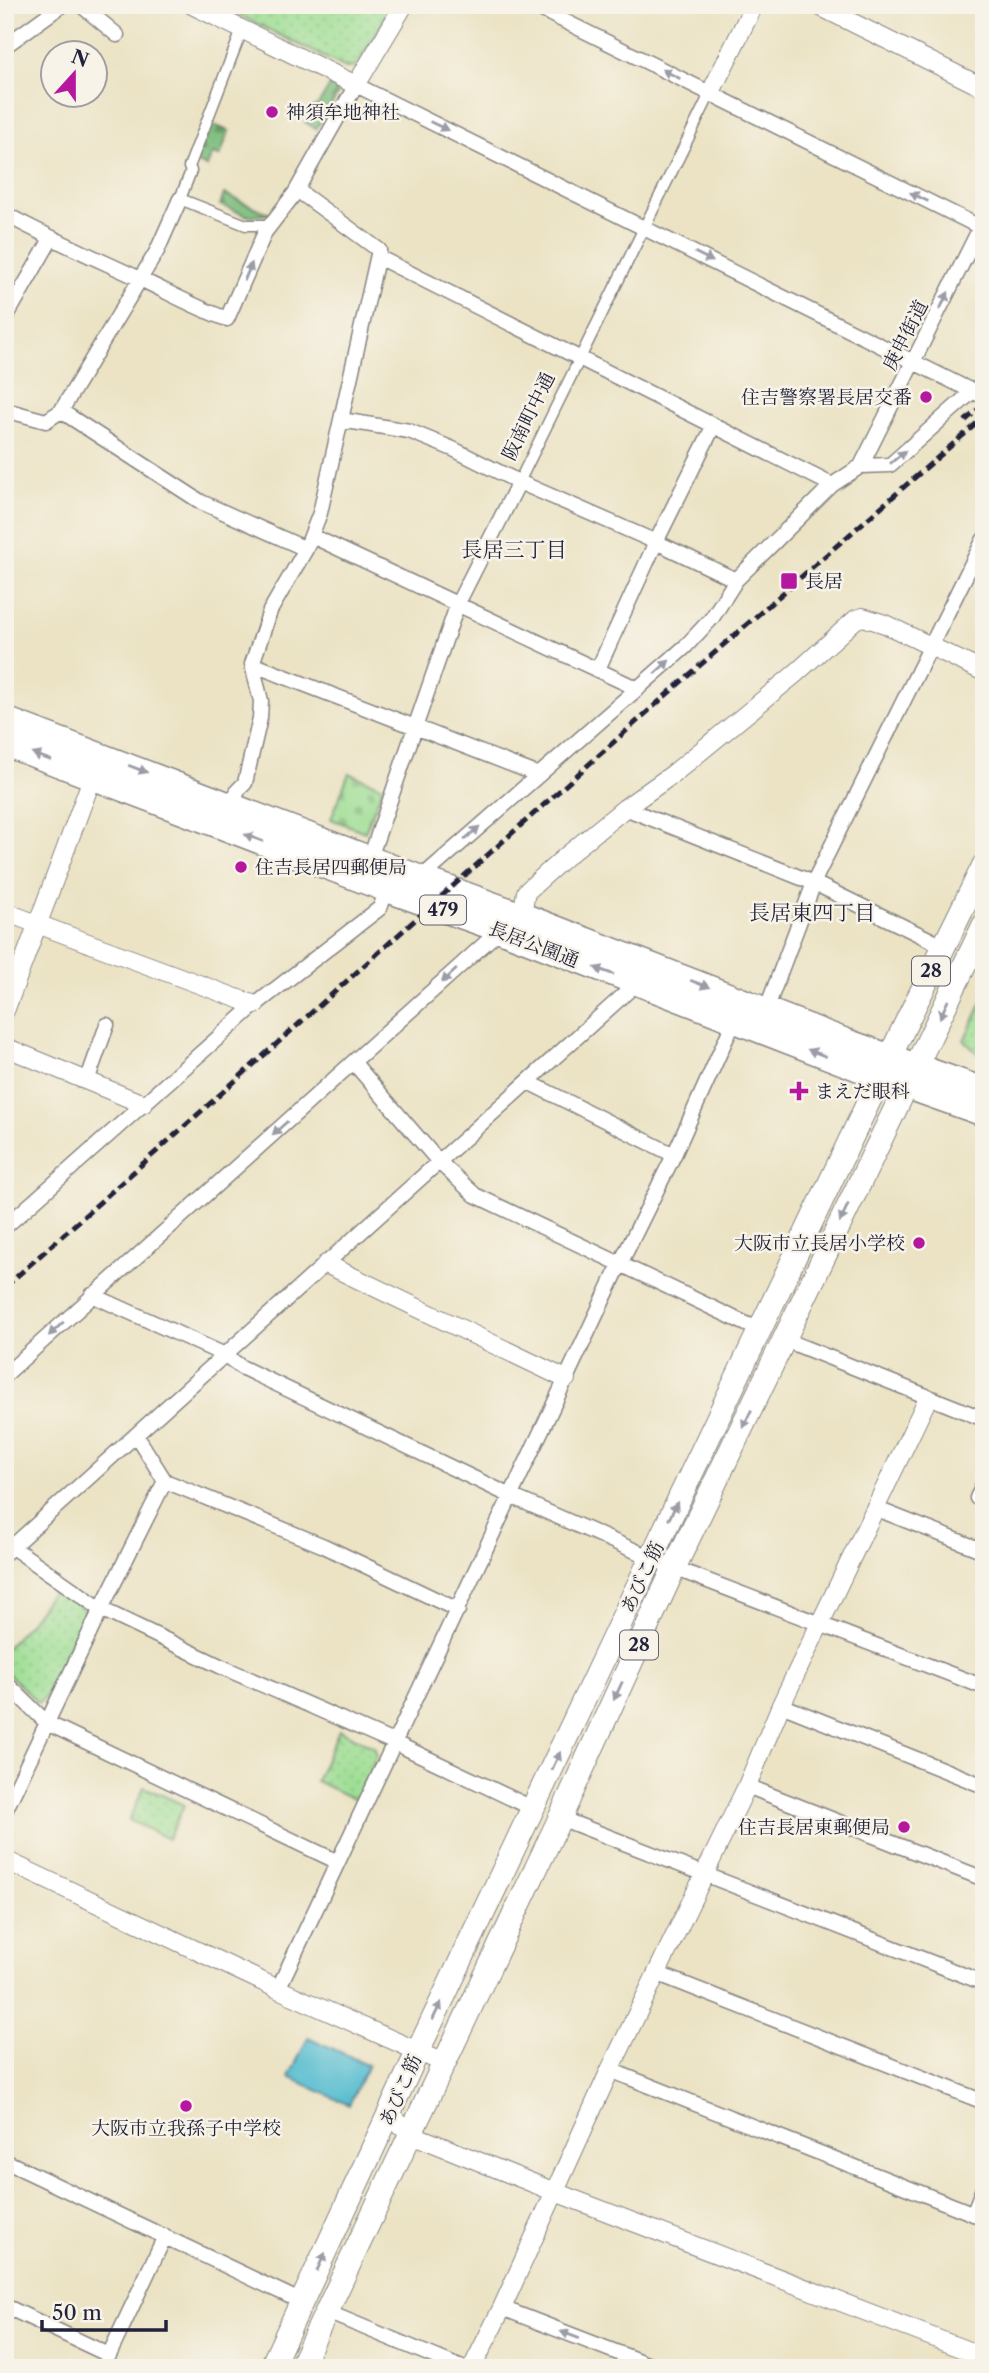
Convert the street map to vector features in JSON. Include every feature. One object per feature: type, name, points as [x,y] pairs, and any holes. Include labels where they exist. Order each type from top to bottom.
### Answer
[{"type":"highway","name":"長居公園通","points":[[5,719],[97,766],[387,890],[500,930],[734,1021],[911,1075],[984,1090]]},
{"type":"highway","name":"長居公園通","points":[[5,744],[97,766],[233,806],[766,1010],[885,1067]]},
{"type":"highway","name":"長居公園通","points":[[911,1075],[984,1114]]},
{"type":"main road","name":"あびこ筋","points":[[271,2368],[651,1558],[984,865]]},
{"type":"main road","name":"あびこ筋","points":[[300,2368],[560,1818],[674,1568],[984,925]]},
{"type":"street","points":[[5,46],[62,5]]},
{"type":"street","points":[[80,5],[117,36]]},
{"type":"street","points":[[192,5],[914,362],[980,390],[890,465],[861,466],[832,485],[736,580],[712,618],[685,647],[421,878]]},
{"type":"street","points":[[5,214],[51,239],[139,278],[202,310],[227,319],[269,225],[299,187],[404,5]]},
{"type":"street","points":[[532,5],[983,226]]},
{"type":"street","name":"阪南町中通","points":[[370,858],[458,603],[754,5]]},
{"type":"street","points":[[817,5],[984,88]]},
{"type":"street","points":[[5,410],[46,421],[61,411],[157,251],[191,171],[189,167],[242,30]]},
{"type":"street","points":[[233,806],[238,790],[245,783],[260,718],[261,701],[252,664],[270,611],[309,543],[341,420],[379,250],[299,187]]},
{"type":"street","points":[[180,199],[246,225],[269,225]]},
{"type":"street","name":"庚申街道","points":[[861,466],[983,226]]},
{"type":"street","points":[[5,320],[51,239]]},
{"type":"street","points":[[378,257],[832,485]]},
{"type":"street","points":[[61,411],[201,502],[458,603],[638,689]]},
{"type":"street","points":[[341,420],[410,431],[736,580]]},
{"type":"street","points":[[598,669],[713,425]]},
{"type":"street","points":[[766,1010],[814,883],[984,539]]},
{"type":"street","points":[[522,915],[526,892],[564,858],[625,808],[673,774],[856,620],[863,617],[874,619],[984,672]]},
{"type":"street","points":[[252,664],[539,775]]},
{"type":"street","points":[[5,1011],[97,766]]},
{"type":"street","points":[[625,808],[814,883],[943,946]]},
{"type":"street","points":[[5,1227],[255,1004],[380,908],[387,890]]},
{"type":"street","points":[[5,912],[255,1004]]},
{"type":"street","points":[[5,1375],[500,930]]},
{"type":"street","points":[[534,1809],[101,1609],[8,1547],[637,983]]},
{"type":"street","points":[[278,1989],[674,1155],[734,1021]]},
{"type":"street","points":[[87,1081],[107,1025]]},
{"type":"street","points":[[5,1047],[144,1104]]},
{"type":"street","points":[[354,1063],[439,1162],[475,1195],[760,1330]]},
{"type":"street","points":[[528,1082],[674,1155]]},
{"type":"street","points":[[326,1264],[566,1379]]},
{"type":"street","points":[[92,1296],[225,1355],[240,1367],[511,1496],[651,1558],[984,1687]]},
{"type":"street","points":[[785,1340],[984,1419]]},
{"type":"street","points":[[472,2368],[610,2070],[747,1786],[781,1705],[928,1398]]},
{"type":"street","points":[[136,1435],[165,1481],[324,1546],[458,1609]]},
{"type":"street","points":[[5,1811],[165,1481]]},
{"type":"street","points":[[984,1482],[977,1498],[984,1501]]},
{"type":"street","points":[[877,1508],[984,1550]]},
{"type":"street","points":[[5,1682],[47,1723],[338,1862]]},
{"type":"street","points":[[781,1705],[984,1786]]},
{"type":"street","points":[[747,1786],[984,1880]]},
{"type":"street","points":[[560,1818],[984,1983]]},
{"type":"street","points":[[5,1860],[278,1989],[444,2063]]},
{"type":"street","points":[[656,1973],[984,2102]]},
{"type":"street","points":[[610,2070],[978,2216],[984,2186]]},
{"type":"street","points":[[389,2114],[411,2134],[984,2357]]},
{"type":"street","points":[[5,2161],[302,2302]]},
{"type":"street","points":[[5,2306],[106,2361],[165,2236]]},
{"type":"street","points":[[502,2308],[657,2368]]},
{"type":"street","points":[[327,2312],[463,2368]]},
{"type":"green space","points":[[219,5],[393,5],[356,67],[346,68]]},
{"type":"green space","points":[[330,85],[335,86],[338,94],[316,129],[305,122]]},
{"type":"green space","points":[[211,124],[229,131],[220,156],[212,154],[207,167],[195,162]]},
{"type":"green space","points":[[224,194],[270,214],[248,216],[220,205]]},
{"type":"green space","points":[[349,773],[383,787],[365,832],[331,819]]},
{"type":"green space","points":[[984,999],[984,1060],[964,1040]]},
{"type":"green space","points":[[56,1587],[86,1611],[45,1698],[38,1703],[5,1671],[5,1649]]},
{"type":"green space","points":[[339,1730],[374,1747],[377,1756],[356,1800],[316,1781]]},
{"type":"green space","points":[[144,1787],[184,1805],[168,1839],[129,1820]]},
{"type":"water","points":[[308,2037],[368,2065],[349,2105],[289,2077]]},
{"type":"railway","points":[[965,421],[984,404]]},
{"type":"railway","points":[[5,1287],[673,689],[984,417]]},
{"type":"place","name":"神須牟地神社","points":[[272,112]]},
{"type":"place","name":"住吉警察署長居交番","points":[[926,397]]},
{"type":"place","name":"長居","points":[[789,581]]},
{"type":"place","name":"住吉長居四郵便局","points":[[241,867]]},
{"type":"place","name":"まえだ眼科","points":[[799,1091]]},
{"type":"place","name":"大阪市立長居小学校","points":[[919,1243]]},
{"type":"place","name":"住吉長居東郵便局","points":[[904,1827]]},
{"type":"place","name":"大阪市立我孫子中学校","points":[[186,2106]]},
{"type":"district","name":"長居三丁目","points":[[514,550]]},
{"type":"district","name":"長居東四丁目","points":[[812,913]]}]
